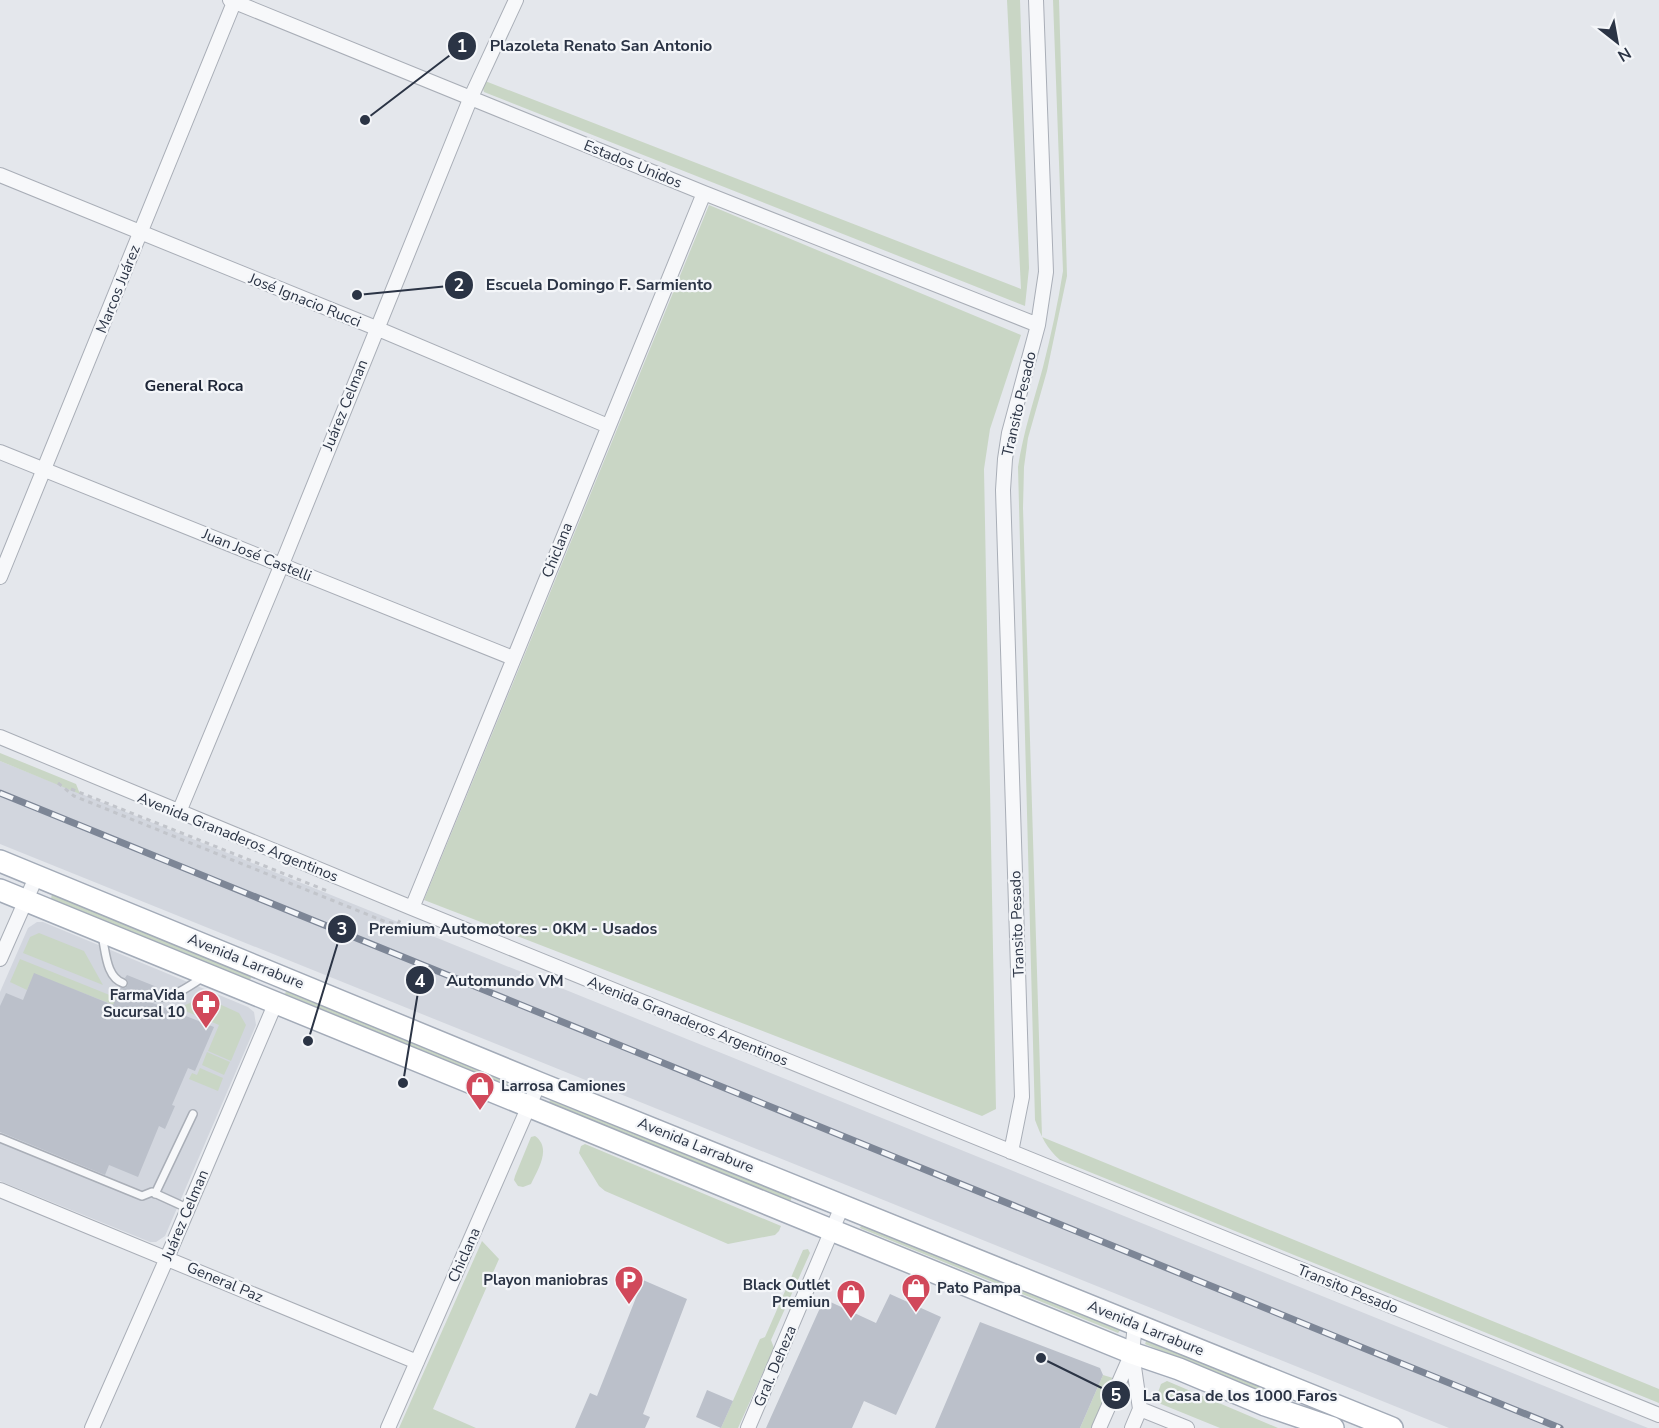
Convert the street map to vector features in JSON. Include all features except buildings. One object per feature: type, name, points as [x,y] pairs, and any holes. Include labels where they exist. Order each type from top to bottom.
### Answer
[{"type":"main road","name":"Avenida Larrabure","points":[[0,861],[539,1083],[843,1204],[1392,1428]]},
{"type":"main road","name":"Avenida Larrabure","points":[[0,890],[1132,1353],[1179,1369],[1265,1405],[1333,1428]]},
{"type":"street","name":"Juárez Celman","points":[[179,812],[471,98],[516,0]]},
{"type":"street","name":"Transito Pesado","points":[[1035,0],[1046,272],[1038,325],[1009,433],[1003,489],[1022,1097],[1011,1152],[1659,1415]]},
{"type":"street","name":"Estados Unidos","points":[[233,1],[704,193],[1038,325]]},
{"type":"street","name":"Marcos Juárez","points":[[0,577],[141,234],[233,1]]},
{"type":"street","name":"José Ignacio Rucci","points":[[0,175],[376,328],[608,426]]},
{"type":"street","name":"Chiclana","points":[[412,908],[704,193]]},
{"type":"street","name":"Juan José Castelli","points":[[0,452],[513,658]]},
{"type":"street","name":"Avenida Granaderos Argentinos","points":[[0,737],[1011,1152]]},
{"type":"street","points":[[0,959],[37,875]]},
{"type":"street","name":"Juárez Celman","points":[[92,1428],[276,1002]]},
{"type":"street","name":"Chiclana","points":[[388,1428],[539,1083]]},
{"type":"street","name":"General Paz","points":[[0,1190],[417,1362]]},
{"type":"street","name":"Gral. Deheza","points":[[748,1428],[843,1204]]},
{"type":"street","points":[[1132,1428],[1140,1409],[1132,1353],[1135,1324]]},
{"type":"street","points":[[1099,1428],[1132,1353]]},
{"type":"street","points":[[1140,1409],[1187,1428]]},
{"type":"lane","points":[[101,931],[111,972],[117,981],[123,984]]},
{"type":"lane","points":[[153,996],[158,998],[170,996],[208,975]]},
{"type":"lane","points":[[155,1194],[193,1114]]},
{"type":"lane","points":[[0,1138],[142,1196],[152,1192],[187,1208]]},
{"type":"path","points":[[58,783],[74,796],[386,922],[398,924],[400,920],[389,916]]},
{"type":"path","points":[[71,789],[334,894]]},
{"type":"shaded area","points":[[0,761],[1648,1428],[1449,1428],[0,844]]},
{"type":"shaded area","points":[[37,922],[43,922],[248,1007],[254,1012],[256,1025],[165,1236],[156,1242],[150,1242],[0,1181],[0,992],[28,928]]},
{"type":"green space","points":[[1007,0],[1020,0],[1029,268],[1025,306],[484,92],[480,79],[1021,289]]},
{"type":"green space","points":[[1053,0],[1059,0],[1067,276],[1047,371],[1028,438],[1024,467],[1023,508],[1042,1137],[1035,1120],[1018,467],[1049,343],[1063,271]]},
{"type":"green space","points":[[709,205],[1021,335],[990,429],[984,469],[996,1109],[982,1116],[424,900]]},
{"type":"green space","points":[[0,753],[76,784],[80,794],[0,761]]},
{"type":"green space","points":[[52,893],[252,975],[250,980],[51,899]]},
{"type":"green space","points":[[39,933],[84,951],[103,985],[23,953],[30,937]]},
{"type":"green space","points":[[20,959],[117,998],[114,1005],[34,974],[27,990],[10,982]]},
{"type":"green space","points":[[287,989],[509,1080],[507,1085],[285,994]]},
{"type":"green space","points":[[204,997],[239,1013],[246,1025],[231,1061],[208,1051],[219,1025],[178,1008]]},
{"type":"green space","points":[[207,1052],[230,1062],[224,1075],[202,1065]]},
{"type":"green space","points":[[200,1068],[223,1078],[218,1091],[189,1079],[192,1073],[197,1075]]},
{"type":"green space","points":[[550,1100],[792,1197],[790,1202],[548,1106]]},
{"type":"green space","points":[[535,1136],[543,1146],[540,1165],[531,1184],[518,1186],[514,1180],[515,1176],[531,1137]]},
{"type":"green space","points":[[1042,1137],[1659,1389],[1659,1403],[1060,1160]]},
{"type":"green space","points":[[585,1144],[781,1226],[779,1231],[775,1235],[728,1244],[605,1191],[599,1186],[579,1153],[581,1146]]},
{"type":"green space","points":[[862,1223],[1121,1329],[1118,1333],[860,1228]]},
{"type":"green space","points":[[482,1241],[499,1259],[433,1409],[476,1428],[399,1428]]},
{"type":"green space","points":[[808,1249],[810,1253],[771,1340],[774,1348],[738,1428],[721,1428],[760,1339],[765,1337],[803,1250]]},
{"type":"green space","points":[[1147,1339],[1266,1388],[1264,1393],[1145,1344]]},
{"type":"green space","points":[[1103,1375],[1113,1378],[1091,1428],[1080,1428]]},
{"type":"green space","points":[[1167,1381],[1278,1428],[1220,1428],[1161,1404],[1156,1398],[1161,1384]]},
{"type":"railway","points":[[0,793],[1560,1428]]},
{"type":"place","name":"Plazoleta Renato San Antonio","points":[[365,120]]},
{"type":"place","name":"Escuela Domingo F. Sarmiento","points":[[357,295]]},
{"type":"place","name":"FarmaVida Sucursal 10","points":[[206,1030]]},
{"type":"place","name":"Premium Automotores - 0KM - Usados","points":[[308,1041]]},
{"type":"place","name":"Automundo VM","points":[[403,1083]]},
{"type":"place","name":"Larrosa Camiones","points":[[480,1112]]},
{"type":"place","name":"Playon maniobras","points":[[629,1306]]},
{"type":"place","name":"Pato Pampa","points":[[916,1314]]},
{"type":"place","name":"Black Outlet Premiun","points":[[851,1320]]},
{"type":"place","name":"La Casa de los 1000 Faros","points":[[1041,1358]]},
{"type":"district","name":"General Roca","points":[[194,386]]}]
